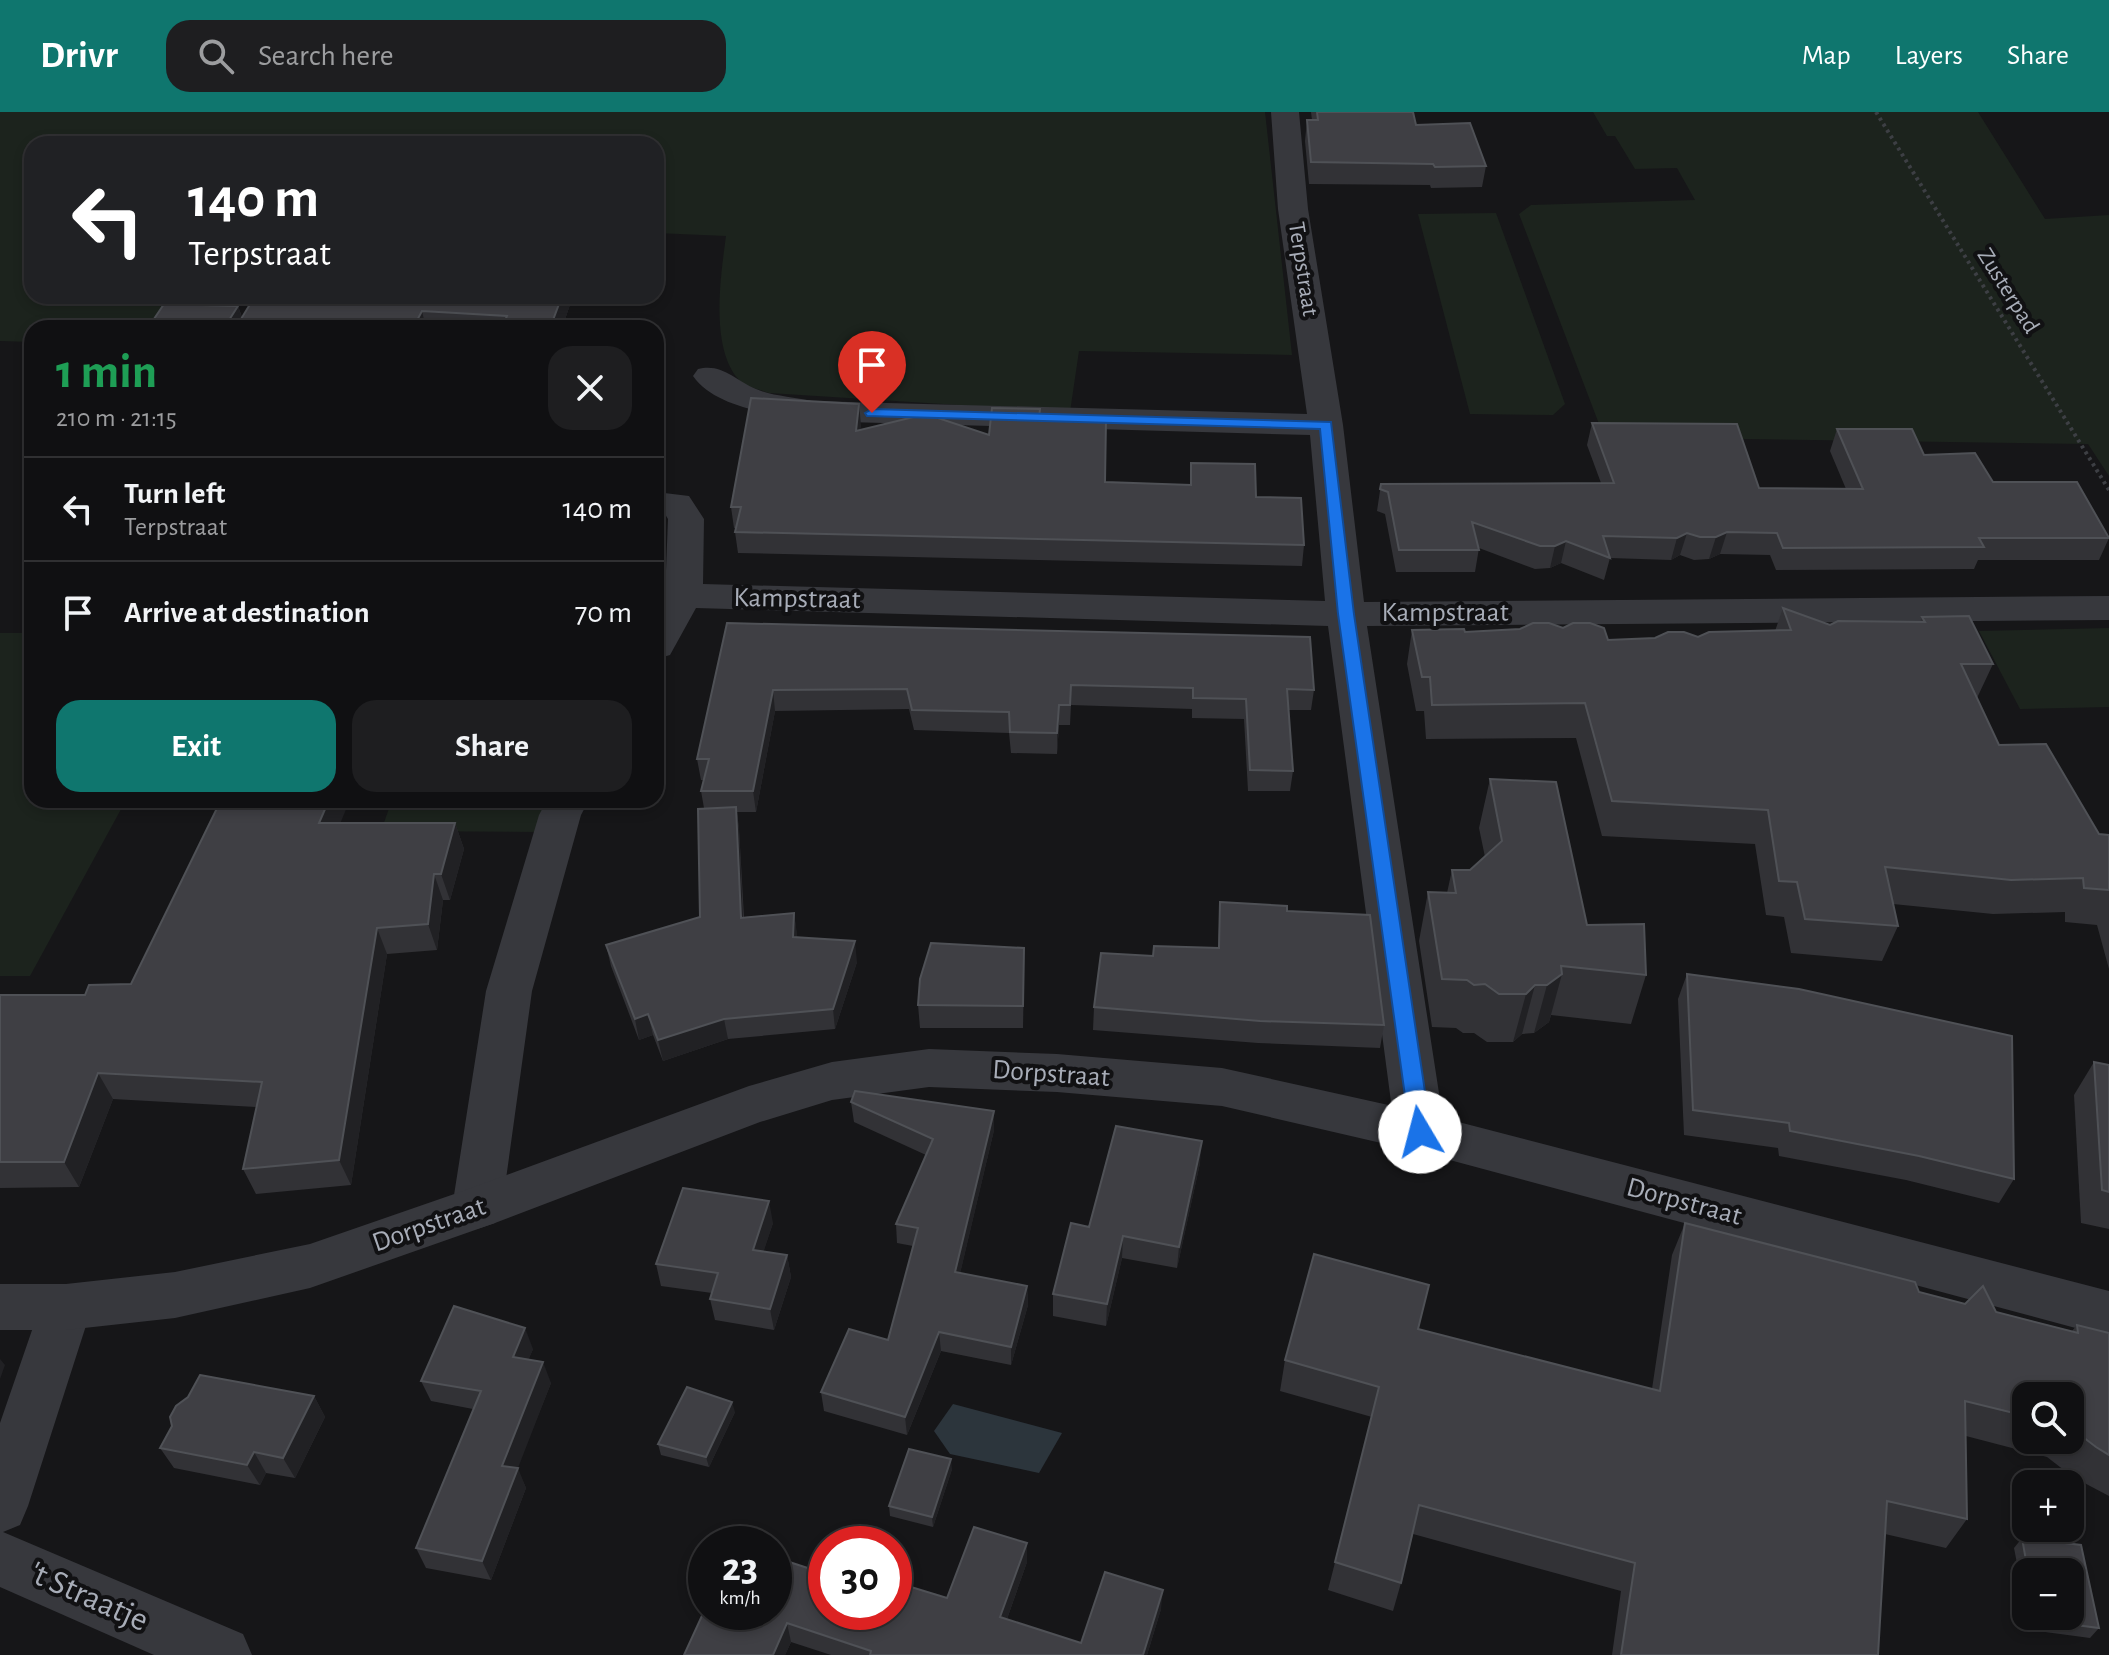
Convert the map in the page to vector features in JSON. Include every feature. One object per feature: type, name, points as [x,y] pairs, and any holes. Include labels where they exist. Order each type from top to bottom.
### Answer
[{"type":"street","name":"Terpstraat","points":[[1285,112],[1293,209],[1326,425],[1346,614],[1420,1132]]},
{"type":"street","points":[[710,376],[747,398],[812,411],[1326,425]]},
{"type":"street","points":[[664,503],[676,504],[686,519],[684,596],[664,632]]},
{"type":"street","name":"Kampstraat","points":[[684,596],[1346,614],[2109,608]]},
{"type":"street","points":[[477,1208],[509,991],[564,808]]},
{"type":"street","name":"Dorpstraat","points":[[0,1307],[66,1307],[175,1295],[310,1266],[477,1208],[749,1106],[832,1081],[929,1068],[1057,1073],[1222,1087],[1420,1132],[2109,1314]]},
{"type":"street","points":[[0,1506],[66,1307]]},
{"type":"street","name":"'t Straatje","points":[[0,1558],[222,1655]]},
{"type":"path","name":"Zusterpad","points":[[1876,112],[2109,490]]},
{"type":"shaded area","points":[[0,112],[1265,112],[1292,355],[1079,351],[1070,412],[769,393],[754,388],[740,381],[730,367],[724,350],[720,311],[726,236],[664,233],[664,136],[24,136],[24,304],[222,304],[212,320],[24,320],[24,342],[0,341]]},
{"type":"shaded area","points":[[1593,112],[1978,112],[2045,219],[2109,215],[2109,476],[2088,444],[1604,437],[1519,214],[1531,205],[1695,200],[1677,168],[1635,169],[1615,136],[1607,136]]},
{"type":"shaded area","points":[[1496,213],[1565,404],[1553,415],[1470,414],[1418,214]]},
{"type":"shaded area","points":[[2109,628],[2109,707],[2020,709],[1979,631]]},
{"type":"shaded area","points":[[0,633],[24,633],[24,808],[122,808],[30,976],[0,976]]},
{"type":"shaded area","points":[[389,808],[550,808],[537,832],[381,831]]},
{"type":"shaded area","points":[[953,1404],[1062,1433],[1039,1473],[950,1454],[934,1431]]},
{"type":"building","points":[[1317,112],[1413,112],[1416,125],[1470,123],[1486,166],[1311,162],[1307,120],[1318,120]]},
{"type":"building","points":[[164,304],[238,306],[229,320],[153,320]]},
{"type":"building","points":[[250,304],[559,304],[553,320],[505,320],[507,316],[422,311],[417,320],[240,320]]},
{"type":"building","points":[[751,398],[859,404],[856,431],[926,414],[989,435],[992,408],[1040,409],[1039,418],[1106,419],[1105,482],[1191,485],[1191,463],[1255,464],[1256,497],[1301,498],[1304,545],[735,532],[741,507],[731,507]]},
{"type":"building","points":[[1592,423],[1737,424],[1759,488],[1863,489],[1837,429],[1912,429],[1924,455],[1975,453],[1993,482],[2077,482],[2109,538],[1979,538],[1984,547],[1783,548],[1777,533],[1727,532],[1716,537],[1700,537],[1687,533],[1677,538],[1603,536],[1610,558],[1566,541],[1555,546],[1540,546],[1472,522],[1479,550],[1399,550],[1388,492],[1380,489],[1381,484],[1614,483]]},
{"type":"building","points":[[1783,608],[1830,625],[1838,621],[1925,622],[1922,617],[1969,616],[1993,664],[1961,664],[1999,745],[2046,744],[2099,834],[2109,835],[2109,890],[2084,888],[2083,878],[2011,880],[1885,867],[1898,926],[1805,919],[1797,882],[1779,881],[1768,810],[1612,801],[1585,703],[1432,705],[1430,677],[1422,677],[1412,630],[1464,629],[1465,632],[1520,629],[1533,623],[1549,623],[1563,628],[1573,623],[1590,623],[1604,628],[1608,640],[1655,638],[1668,632],[1684,632],[1698,637],[1709,632],[1791,630]]},
{"type":"building","points":[[727,623],[1310,637],[1314,690],[1287,689],[1293,771],[1250,770],[1246,699],[1193,698],[1193,688],[1071,685],[1070,705],[1059,705],[1057,733],[1010,732],[1009,712],[912,710],[907,689],[773,690],[753,791],[701,791],[709,759],[697,759]]},
{"type":"building","points":[[1490,779],[1556,782],[1587,925],[1644,924],[1646,975],[1561,966],[1562,974],[1547,985],[1535,985],[1526,994],[1499,994],[1485,984],[1442,979],[1428,892],[1456,893],[1452,870],[1470,870],[1502,841]]},
{"type":"building","points":[[736,807],[741,918],[794,913],[793,937],[855,941],[833,1009],[724,1019],[658,1040],[648,1014],[635,1019],[606,945],[700,917],[698,809]]},
{"type":"building","points":[[217,808],[326,808],[319,823],[455,823],[441,874],[434,874],[428,924],[377,928],[339,1160],[243,1169],[262,1082],[98,1073],[64,1162],[0,1162],[0,995],[85,995],[89,985],[131,984]]},
{"type":"building","points":[[1220,902],[1287,906],[1287,911],[1370,915],[1384,1025],[1260,1021],[1094,1007],[1101,953],[1153,956],[1154,946],[1219,948]]},
{"type":"building","points":[[931,943],[1024,948],[1023,1006],[918,1005],[920,979]]},
{"type":"building","points":[[1687,974],[1799,989],[2012,1036],[2014,1179],[1919,1156],[1790,1131],[1789,1123],[1693,1110]]},
{"type":"building","points":[[2094,1062],[2109,1065],[2109,1192],[2102,1190]]},
{"type":"building","points":[[855,1091],[994,1111],[955,1272],[1027,1286],[1011,1347],[939,1332],[905,1417],[821,1392],[849,1329],[888,1340],[918,1228],[896,1224],[933,1139],[851,1102]]},
{"type":"building","points":[[1116,1126],[1202,1141],[1179,1247],[1123,1236],[1107,1304],[1053,1294],[1071,1223],[1089,1227]]},
{"type":"building","points":[[683,1188],[769,1201],[753,1250],[787,1255],[770,1309],[710,1299],[718,1273],[656,1264]]},
{"type":"building","points":[[1685,1223],[1915,1282],[1919,1292],[1965,1304],[1983,1286],[1996,1312],[2078,1333],[2077,1325],[2109,1333],[2109,1455],[2084,1438],[2084,1382],[2012,1382],[2012,1413],[1965,1401],[1967,1519],[1887,1501],[1878,1655],[1621,1655],[1635,1563],[1419,1505],[1401,1583],[1335,1562],[1379,1387],[1285,1360],[1314,1254],[1429,1285],[1418,1329],[1660,1391]]},
{"type":"building","points":[[454,1306],[525,1328],[513,1357],[543,1362],[502,1466],[518,1468],[482,1561],[416,1548],[481,1391],[421,1381]]},
{"type":"building","points":[[200,1375],[314,1396],[283,1458],[254,1452],[247,1465],[160,1448],[172,1426],[170,1417],[176,1406],[188,1397]]},
{"type":"building","points":[[687,1387],[732,1402],[706,1457],[658,1444]]},
{"type":"building","points":[[909,1449],[951,1459],[932,1517],[889,1506]]},
{"type":"building","points":[[974,1527],[1027,1543],[1000,1617],[1081,1643],[1105,1572],[1163,1590],[1143,1655],[870,1655],[871,1651],[808,1630],[912,1630],[912,1587],[947,1598]]},
{"type":"building","points":[[2023,1542],[2081,1545],[2084,1558],[2026,1558]]},
{"type":"building","points":[[2084,1559],[2099,1628],[2084,1626]]},
{"type":"building","points":[[792,1563],[808,1568],[808,1630],[792,1625]]},
{"type":"building","points":[[695,1630],[784,1630],[773,1655],[684,1655]]},
{"type":"route","points":[[872,413],[1326,425],[1346,614],[1420,1132]]}]
